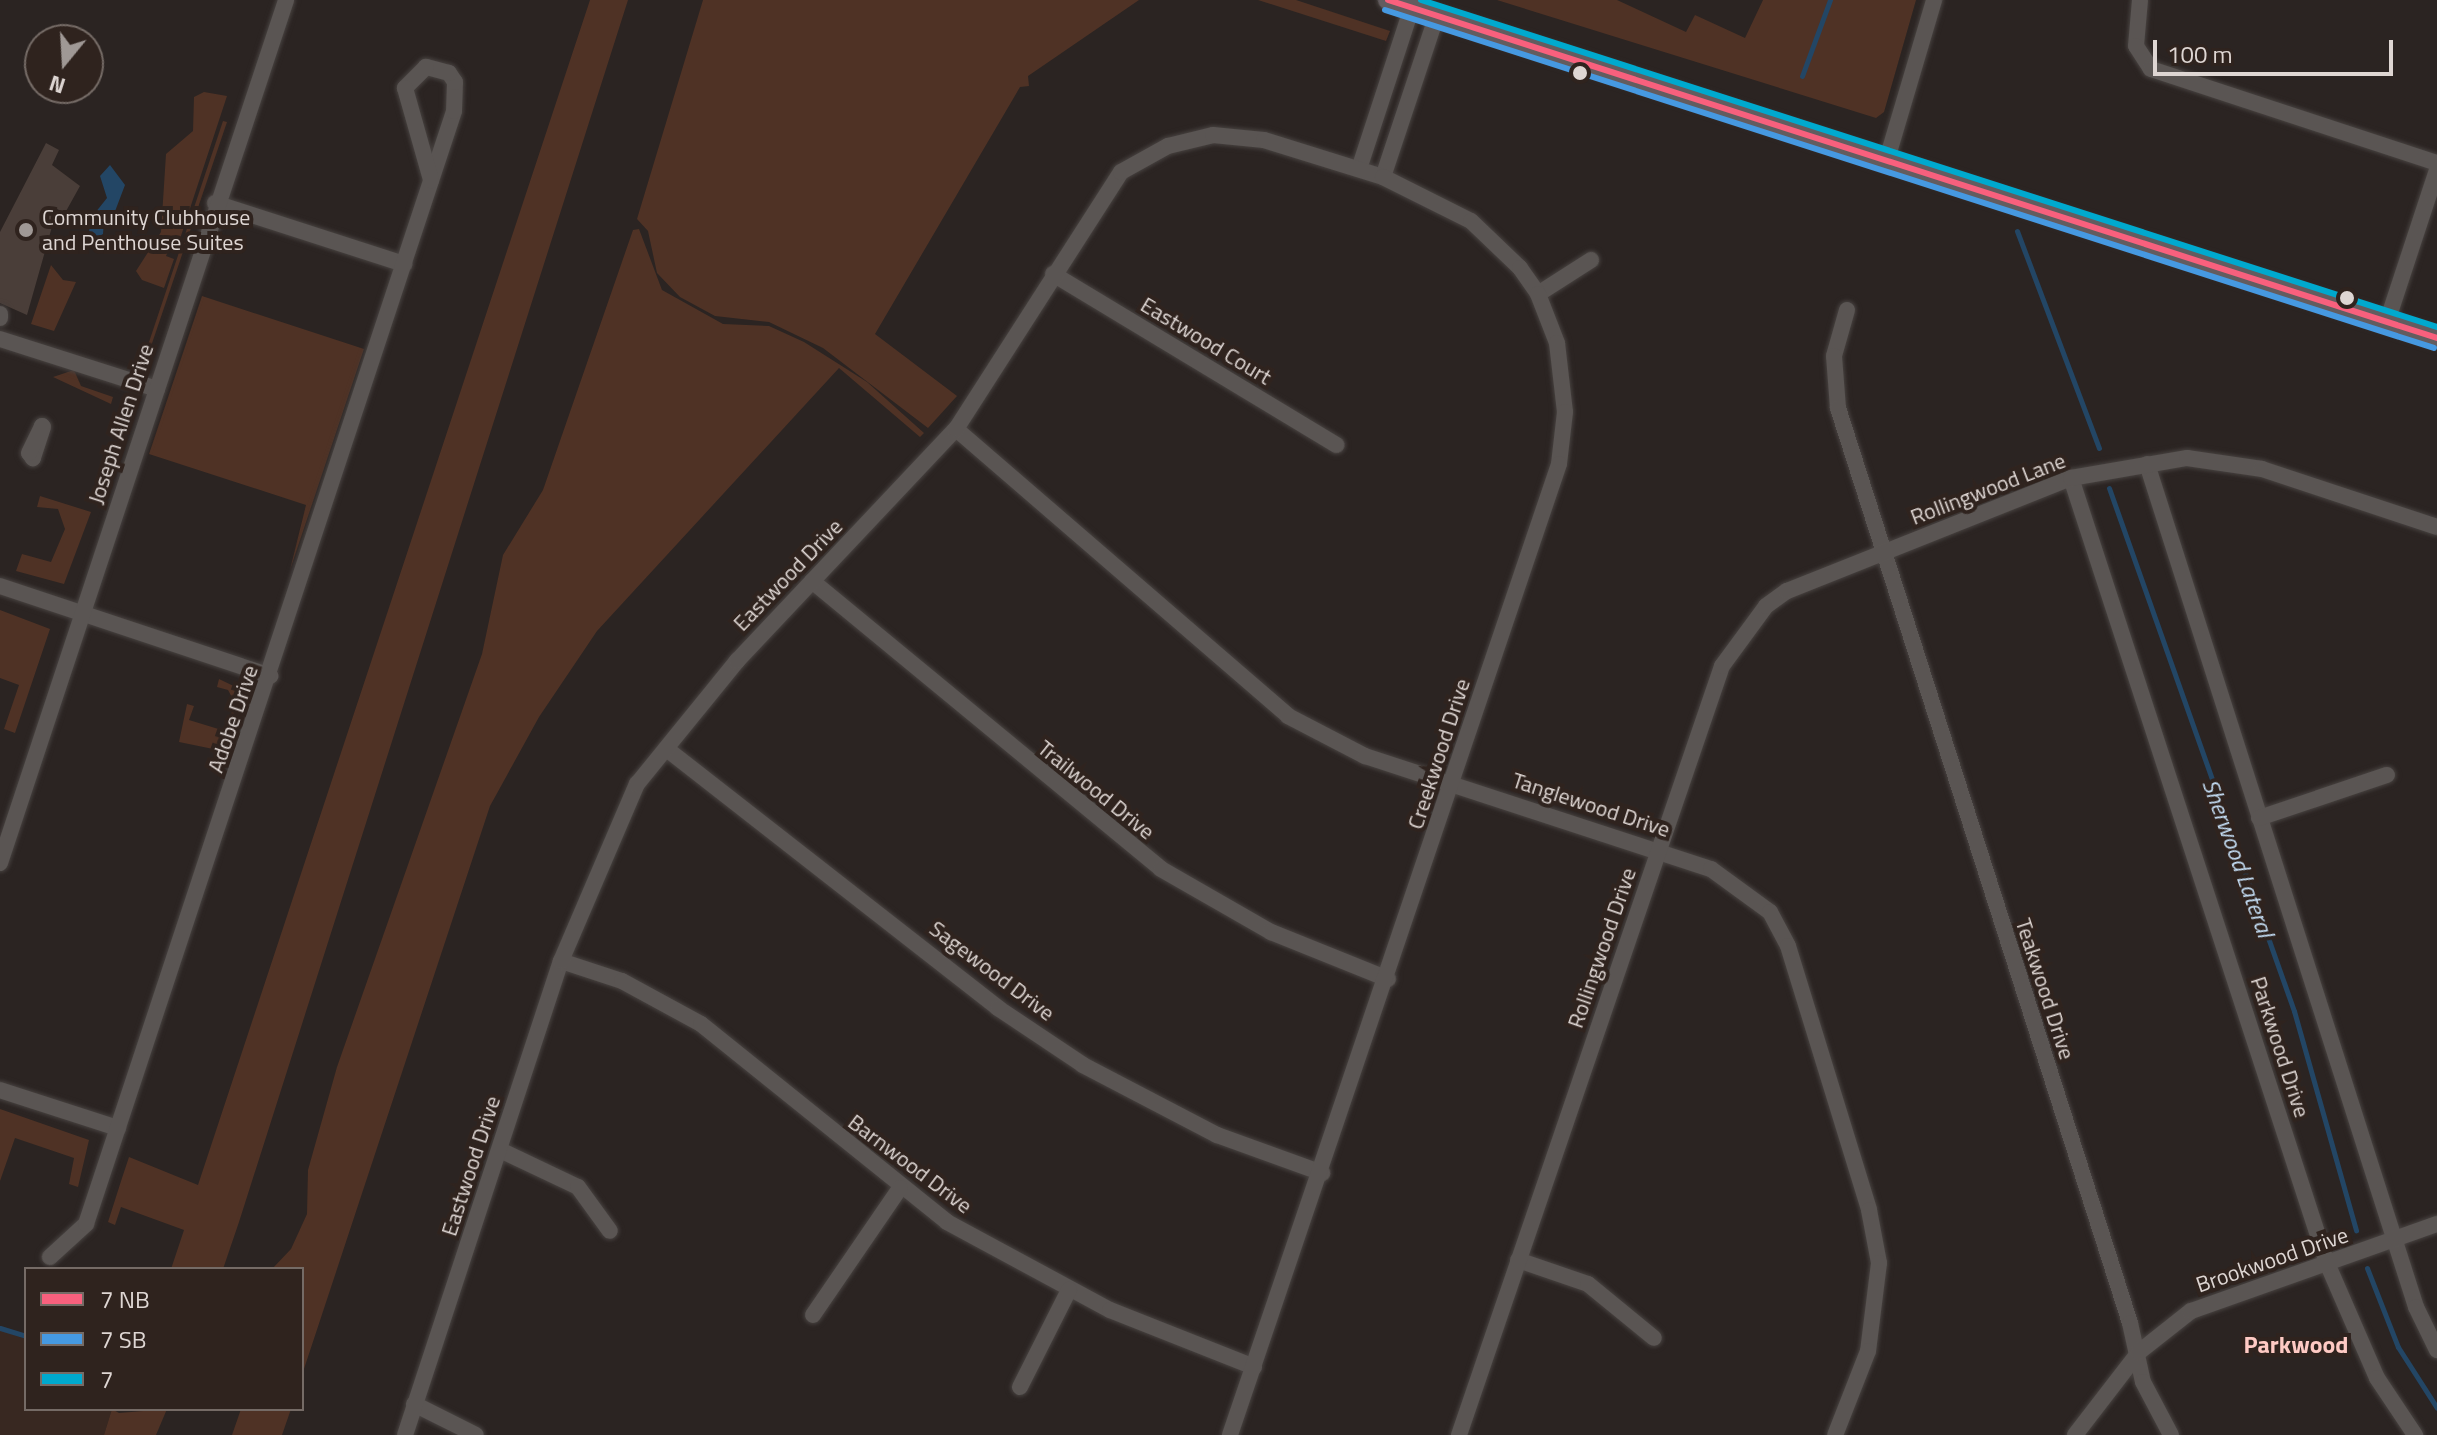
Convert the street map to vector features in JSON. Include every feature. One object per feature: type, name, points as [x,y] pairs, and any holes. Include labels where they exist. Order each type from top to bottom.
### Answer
[{"type":"main road","points":[[1388,0],[2437,338]]},
{"type":"street","name":"Joseph Allen Drive","points":[[0,863],[157,389],[215,203],[286,0]]},
{"type":"street","points":[[1887,159],[1934,0]]},
{"type":"street","points":[[2140,0],[2136,46],[2151,69],[2437,163]]},
{"type":"street","points":[[1359,169],[1412,7]]},
{"type":"street","points":[[1383,177],[1437,15]]},
{"type":"street","name":"Adobe Drive","points":[[50,1257],[86,1224],[270,676],[431,180],[457,90],[449,73],[426,67],[405,88],[431,180]]},
{"type":"street","name":"Eastwood Drive","points":[[405,1435],[561,961],[613,832],[637,784],[668,750],[737,661],[956,429],[1121,172],[1190,138],[1236,135],[1359,169]]},
{"type":"street","name":"Creekwood Drive","points":[[1230,1435],[1388,979],[1563,442],[1563,379],[1538,294],[1520,268],[1471,221],[1383,177],[1359,169]]},
{"type":"street","points":[[2387,322],[2437,170]]},
{"type":"street","points":[[215,203],[404,264]]},
{"type":"street","points":[[1538,294],[1591,260]]},
{"type":"street","name":"Eastwood Court","points":[[1053,274],[1336,445]]},
{"type":"street","name":"Teakwood Drive","points":[[1847,310],[1834,356],[1836,394],[1881,554],[2139,1352],[2143,1382],[2171,1435]]},
{"type":"street","points":[[0,339],[157,389]]},
{"type":"street","name":"Tanglewood Drive","points":[[956,429],[1288,716],[1365,756],[1658,849],[1742,886],[1783,934],[1869,1210],[1879,1263],[1877,1313],[1835,1435]]},
{"type":"street","name":"Rollingwood Lane","points":[[1881,554],[2071,478],[2187,458],[2262,469],[2437,527]]},
{"type":"street","points":[[2147,464],[2397,1241],[2437,1350]]},
{"type":"street","name":"Parkwood Drive","points":[[2071,478],[2334,1261],[2377,1378],[2415,1435]]},
{"type":"street","name":"Rollingwood Drive","points":[[1459,1435],[1722,666],[1741,633],[1787,591],[1881,554]]},
{"type":"street","name":"Trailwood Drive","points":[[812,581],[1161,869],[1271,932],[1388,979]]},
{"type":"street","points":[[0,586],[270,676]]},
{"type":"street","name":"Sagewood Drive","points":[[668,750],[988,1001],[1083,1065],[1217,1135],[1322,1173]]},
{"type":"street","points":[[2259,818],[2387,775]]},
{"type":"street","name":"Barnwood Drive","points":[[561,961],[622,981],[701,1024],[900,1188],[947,1222],[1069,1290],[1254,1367]]},
{"type":"street","points":[[0,1090],[118,1128]]},
{"type":"street","points":[[500,1150],[578,1187],[610,1231]]},
{"type":"street","points":[[813,1315],[900,1188]]},
{"type":"street","name":"Brookwood Drive","points":[[2075,1435],[2139,1352],[2191,1311],[2397,1241],[2437,1224]]},
{"type":"street","points":[[1518,1260],[1588,1284],[1654,1338]]},
{"type":"street","points":[[1020,1387],[1069,1290]]},
{"type":"street","points":[[414,1404],[476,1435]]},
{"type":"shaded area","points":[[590,0],[628,0],[224,1267],[172,1267],[184,1230],[121,1207],[115,1225],[108,1222],[129,1157],[198,1185]]},
{"type":"shaded area","points":[[703,0],[1139,0],[1028,76],[1029,86],[1020,87],[875,334],[957,396],[928,428],[823,348],[769,322],[715,316],[680,297],[657,273],[648,231],[637,219]]},
{"type":"shaded area","points":[[1258,0],[1296,0],[1390,31],[1386,41]]},
{"type":"shaded area","points":[[1497,0],[1617,0],[1686,32],[1695,15],[1745,38],[1763,0],[1916,0],[1884,112],[1876,118]]},
{"type":"shaded area","points":[[204,92],[227,96],[176,251],[169,249],[166,256],[174,259],[164,288],[142,280],[136,271],[161,232],[166,154],[193,131],[194,97]]},
{"type":"shaded area","points":[[223,121],[227,122],[145,364],[143,360]]},
{"type":"shaded area","points":[[639,229],[662,290],[723,324],[769,326],[804,342],[867,382],[924,433],[920,437],[839,368],[597,631],[539,717],[490,806],[304,1369],[304,1267],[274,1267],[291,1249],[307,1214],[308,1170],[337,1067],[482,654],[503,555],[543,490],[633,230]]},
{"type":"shaded area","points":[[51,265],[63,280],[76,282],[54,331],[31,324]]},
{"type":"shaded area","points":[[202,296],[364,349],[290,570],[306,505],[149,454]]},
{"type":"shaded area","points":[[74,370],[81,386],[113,397],[111,404],[53,377]]},
{"type":"shaded area","points":[[40,496],[91,512],[64,584],[16,571],[22,554],[51,562],[65,529],[58,509],[37,507]]},
{"type":"shaded area","points":[[0,610],[50,629],[15,733],[4,729],[19,685],[0,678]]},
{"type":"shaded area","points":[[219,679],[242,690],[227,735],[218,750],[179,742],[187,704],[194,706],[189,720],[225,731],[235,703],[228,690],[217,687]]},
{"type":"shaded area","points":[[0,1109],[89,1140],[78,1187],[69,1184],[74,1158],[15,1138],[0,1181]]},
{"type":"shaded area","points":[[0,1330],[24,1338],[24,1411],[111,1411],[104,1435],[0,1435]]},
{"type":"shaded area","points":[[111,1411],[166,1411],[156,1435],[104,1435]]},
{"type":"shaded area","points":[[240,1411],[290,1411],[282,1435],[232,1435]]},
{"type":"water","points":[[110,165],[125,185],[114,214],[104,219],[103,234],[96,238],[89,232],[91,218],[107,198],[100,176]]},
{"type":"building","name":"Community Clubhouse and Penthouse Suites","points":[[46,143],[59,150],[52,165],[80,186],[65,213],[57,209],[27,315],[0,303],[0,232]]},
{"type":"waterway","name":"Sherwood Lateral","points":[[1802,76],[1830,0]]},
{"type":"waterway","name":"Sherwood Lateral","points":[[2017,231],[2099,448]]},
{"type":"waterway","name":"Sherwood Lateral","points":[[2109,488],[2294,1011],[2356,1230]]},
{"type":"waterway","name":"Sherwood Lateral","points":[[2367,1268],[2398,1347],[2437,1408]]},
{"type":"waterway","points":[[0,1328],[24,1335]]},
{"type":"transit line","points":[[1388,0],[2437,338]]},
{"type":"transit line","name":"7","points":[[1421,0],[2437,327]]},
{"type":"transit line","points":[[1385,10],[2434,348]]},
{"type":"place","name":"Community Clubhouse and Penthouse Suites","points":[[26,230]]},
{"type":"district","name":"Parkwood","points":[[2296,1345]]}]
